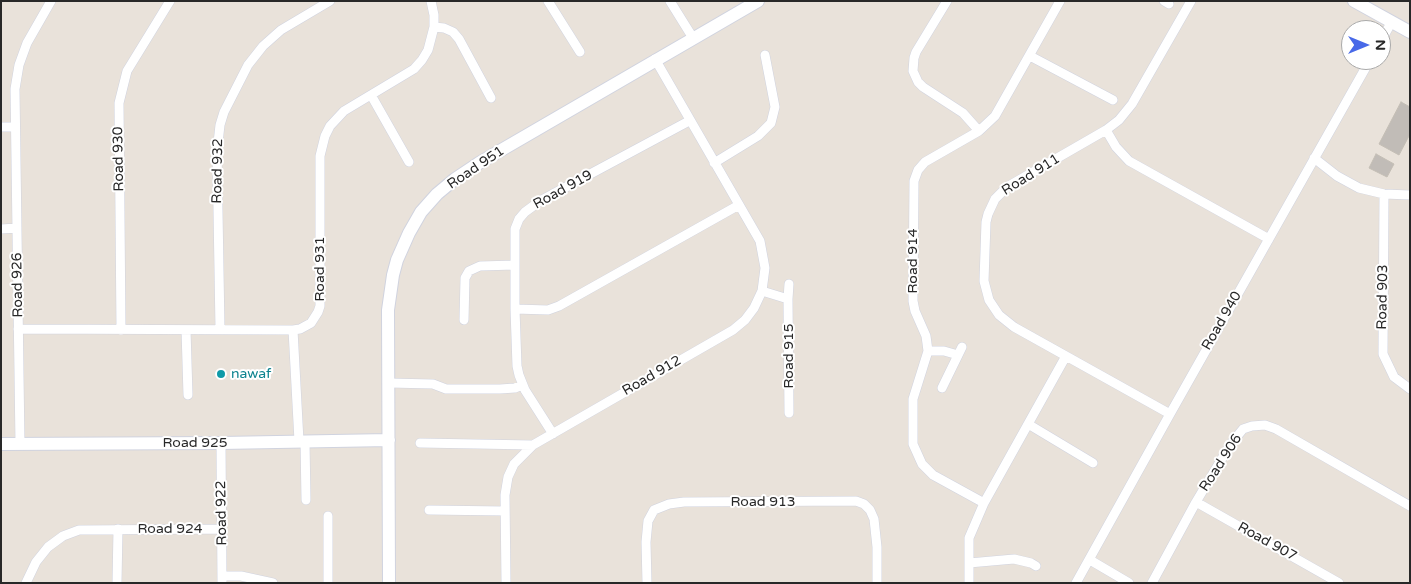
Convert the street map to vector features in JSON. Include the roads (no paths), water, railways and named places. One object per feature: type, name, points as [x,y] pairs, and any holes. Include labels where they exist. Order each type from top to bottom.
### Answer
[{"type":"street","name":"Road 926","points":[[20,444],[15,89],[19,65],[32,32],[51,1]]},
{"type":"street","name":"Road 930","points":[[121,330],[118,104],[127,71],[170,1]]},
{"type":"street","name":"Road 932","points":[[220,329],[217,152],[224,112],[248,65],[262,46],[281,30],[330,1]]},
{"type":"street","name":"Road 931","points":[[18,329],[293,330],[300,329],[311,323],[320,306],[321,146],[330,126],[344,111],[414,69],[428,50],[434,27],[431,1]]},
{"type":"street","points":[[548,1],[580,52]]},
{"type":"street","points":[[670,1],[693,38]]},
{"type":"street","name":"Road 951","points":[[389,583],[388,310],[397,260],[421,212],[437,194],[479,163],[758,1]]},
{"type":"street","points":[[947,1],[916,52],[913,71],[918,82],[963,113],[979,131]]},
{"type":"street","name":"Road 914","points":[[928,351],[926,336],[915,311],[913,301],[914,181],[918,170],[925,162],[979,131],[995,116],[1060,1]]},
{"type":"street","name":"Road 911","points":[[1170,414],[1006,322],[993,308],[984,281],[986,222],[995,199],[1007,187],[1120,120],[1132,104],[1191,1]]},
{"type":"street","points":[[1354,1],[1386,20]]},
{"type":"street","points":[[1391,23],[1410,32]]},
{"type":"street","points":[[434,27],[444,28],[452,32],[459,39],[491,98]]},
{"type":"street","points":[[714,163],[758,136],[771,123],[775,106],[765,56]]},
{"type":"street","points":[[1030,56],[1113,100]]},
{"type":"street","name":"Road 912","points":[[506,583],[505,495],[508,477],[514,464],[533,446],[732,330],[745,320],[754,308],[762,291],[765,268],[764,254],[760,241],[656,60]]},
{"type":"street","name":"Road 940","points":[[1076,583],[1364,70]]},
{"type":"street","points":[[371,95],[409,162]]},
{"type":"street","name":"Road 919","points":[[553,434],[522,385],[517,366],[515,229],[519,219],[525,212],[540,202],[690,121]]},
{"type":"street","points":[[1,127],[15,127]]},
{"type":"street","points":[[1106,130],[1116,147],[1129,161],[1269,239]]},
{"type":"street","points":[[1314,158],[1348,183],[1366,190],[1384,194],[1410,195]]},
{"type":"street","name":"Road 903","points":[[1384,194],[1383,354],[1394,376],[1410,389]]},
{"type":"street","points":[[515,309],[548,310],[559,306],[739,205]]},
{"type":"street","points":[[1,229],[17,228]]},
{"type":"street","points":[[464,320],[465,278],[469,271],[480,266],[515,265]]},
{"type":"street","name":"Road 915","points":[[789,284],[789,413]]},
{"type":"street","points":[[762,291],[788,300]]},
{"type":"street","points":[[186,330],[188,395]]},
{"type":"street","points":[[293,330],[306,500]]},
{"type":"street","points":[[942,388],[960,351],[928,351],[915,391],[912,407],[912,437],[915,451],[922,464],[933,475],[984,503]]},
{"type":"street","points":[[969,583],[970,538],[984,503],[1066,356]]},
{"type":"street","points":[[389,383],[433,384],[446,388],[500,389],[514,388],[522,385]]},
{"type":"street","points":[[1028,424],[1093,463]]},
{"type":"street","name":"Road 906","points":[[1152,583],[1196,502],[1230,445],[1243,430],[1252,426],[1265,425],[1276,429],[1410,506]]},
{"type":"street","name":"Road 925","points":[[1,444],[389,440]]},
{"type":"street","name":"Road 922","points":[[221,443],[222,579]]},
{"type":"street","points":[[420,443],[533,446]]},
{"type":"street","name":"Road 913","points":[[647,583],[646,542],[648,521],[654,510],[669,504],[684,502],[856,501],[864,504],[870,510],[874,519],[877,547],[877,583]]},
{"type":"street","name":"Road 907","points":[[1196,502],[1339,583]]},
{"type":"street","points":[[429,510],[505,511]]},
{"type":"street","points":[[328,516],[328,583]]},
{"type":"street","name":"Road 924","points":[[117,583],[118,529]]},
{"type":"street","name":"Road 924","points":[[26,583],[31,570],[42,553],[63,536],[79,530],[222,529]]},
{"type":"street","points":[[970,562],[1014,559],[1036,566]]},
{"type":"street","points":[[1090,560],[1129,583]]},
{"type":"street","points":[[222,579],[241,576],[273,583]]},
{"type":"place","name":"nawaf","points":[[221,374]]}]
